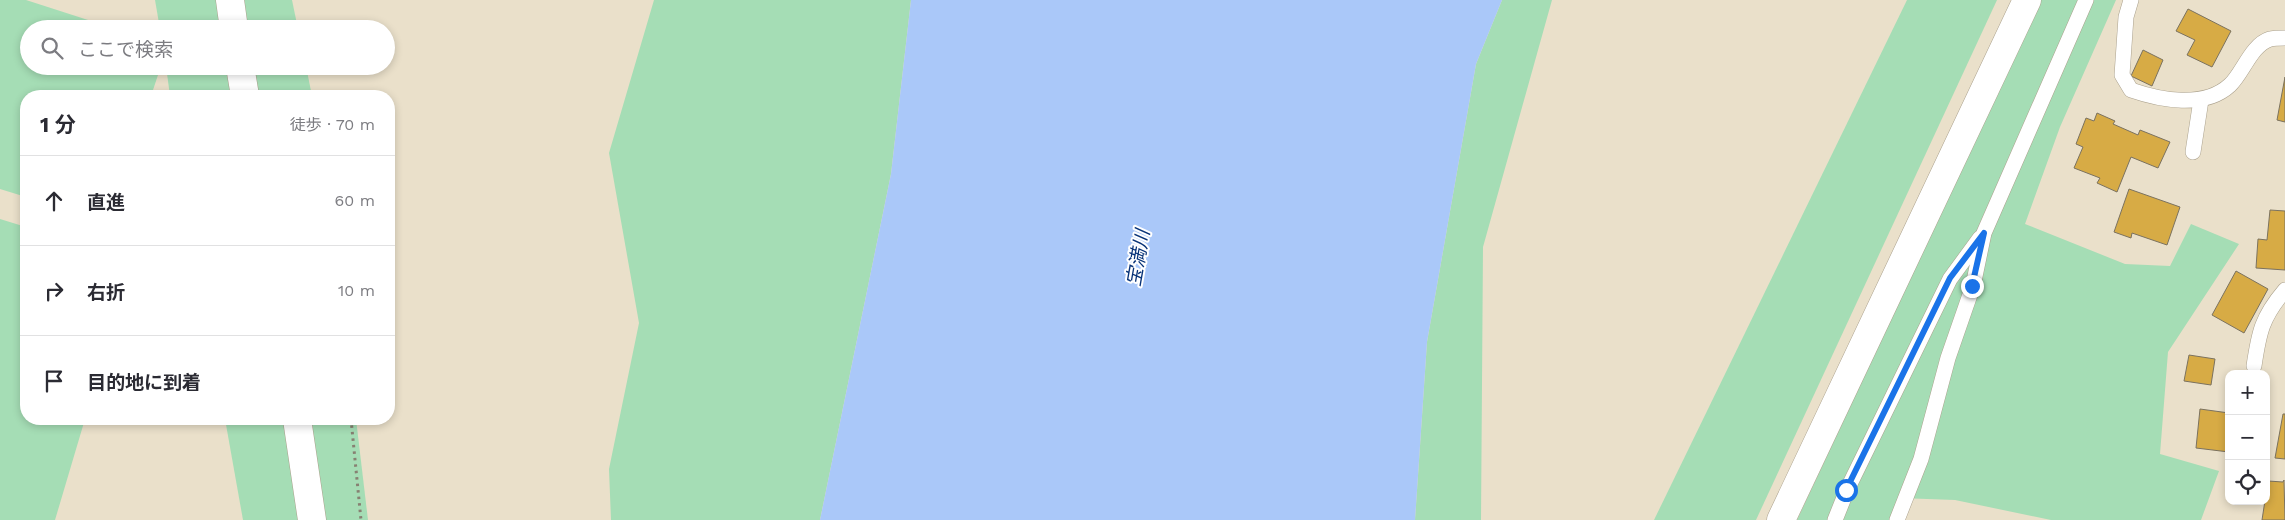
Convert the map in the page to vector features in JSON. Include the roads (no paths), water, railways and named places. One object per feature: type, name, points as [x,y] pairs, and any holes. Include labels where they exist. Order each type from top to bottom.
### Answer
[{"type":"street","points":[[230,0],[233,20]]},
{"type":"street","points":[[1781,520],[2027,0]]},
{"type":"street","points":[[242,75],[244,90]]},
{"type":"street","points":[[298,425],[312,520]]},
{"type":"lane","points":[[1897,520],[1921,459],[1948,358],[1972,286],[1984,233],[2086,0]]},
{"type":"lane","points":[[2131,0],[2126,17],[2122,75],[2131,90],[2157,99],[2201,100],[2229,86],[2259,46],[2269,39],[2285,38]]},
{"type":"lane","points":[[2194,152],[2201,100]]},
{"type":"lane","points":[[1835,520],[1846,490],[1950,278],[1984,233]]},
{"type":"lane","points":[[2254,366],[2260,329],[2274,304],[2285,290]]},
{"type":"water","name":"宝満川","points":[[911,0],[1502,0],[1476,64],[1427,342],[1415,520],[820,520],[891,174]]}]
